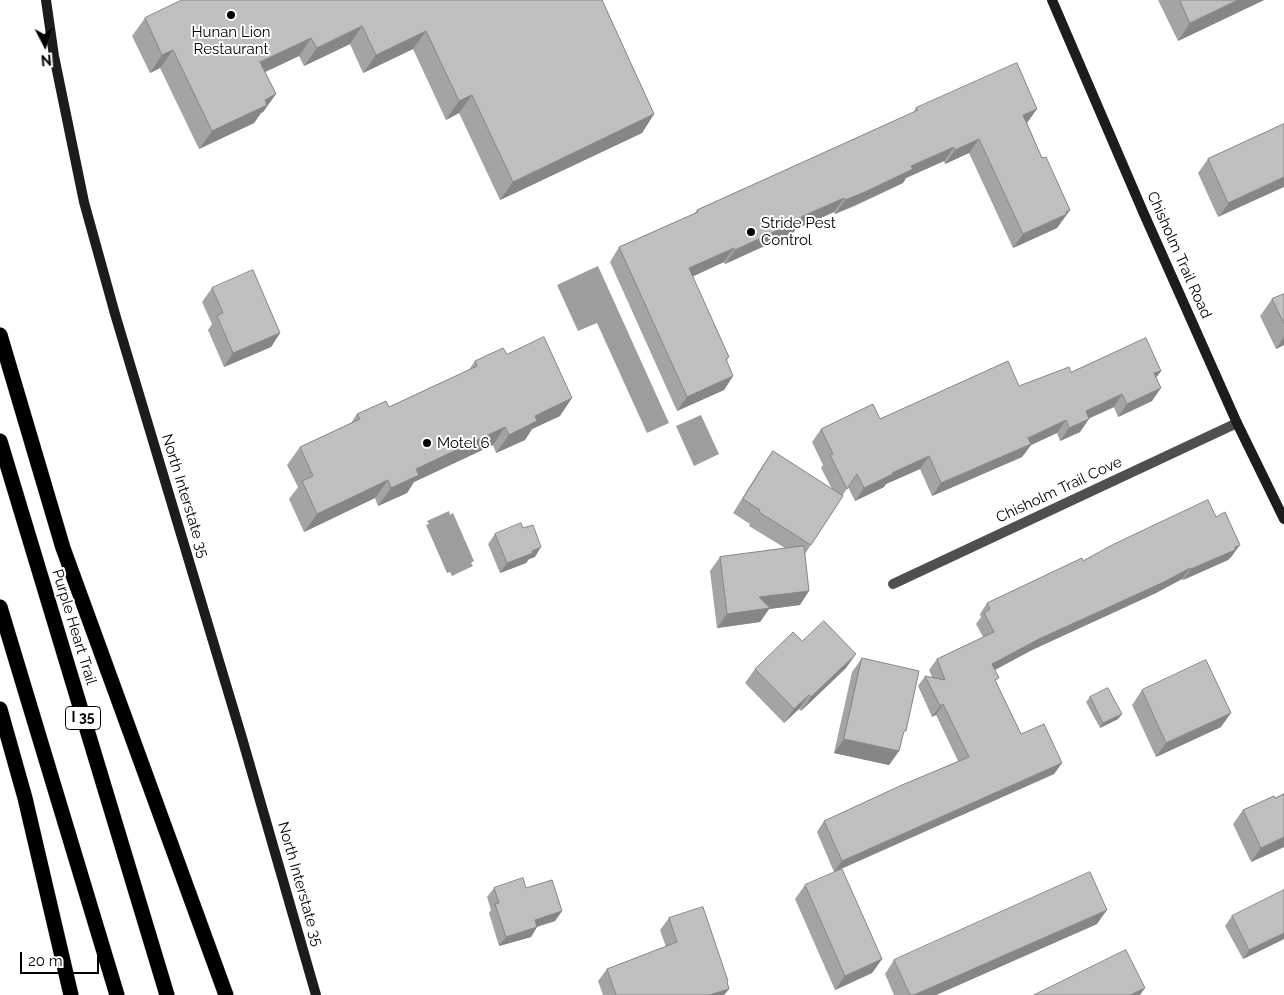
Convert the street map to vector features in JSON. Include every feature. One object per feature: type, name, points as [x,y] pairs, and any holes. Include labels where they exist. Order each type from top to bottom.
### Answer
[{"type":"highway","points":[[0,335],[63,548],[226,995]]},
{"type":"highway","name":"Purple Heart Trail","points":[[0,442],[167,995]]},
{"type":"highway","points":[[0,607],[116,995]]},
{"type":"highway","points":[[0,709],[25,798],[71,995]]},
{"type":"main road","name":"North Interstate 35","points":[[46,0],[54,56],[87,211],[118,323],[242,738],[316,995]]},
{"type":"main road","name":"Chisholm Trail Road","points":[[1052,0],[1147,222],[1237,423],[1283,514]]},
{"type":"street","name":"Chisholm Trail Cove","points":[[893,584],[1237,423]]},
{"type":"shaded area","points":[[598,266],[669,423],[647,433],[597,323],[578,331],[557,285]]},
{"type":"shaded area","points":[[701,415],[719,454],[694,466],[676,426]]},
{"type":"shaded area","points":[[449,511],[450,515],[453,513],[474,561],[471,563],[473,566],[452,576],[450,572],[447,573],[426,525],[429,524],[427,521]]},
{"type":"building","points":[[182,0],[602,0],[654,114],[513,182],[472,95],[459,101],[426,31],[376,55],[362,26],[317,48],[311,38],[260,62],[276,94],[265,100],[267,105],[212,131],[173,50],[162,55],[145,18]]},
{"type":"building","points":[[1180,0],[1238,0],[1190,23]]},
{"type":"building","points":[[1017,63],[1037,109],[1023,115],[1042,158],[1046,157],[1070,210],[1066,212],[1067,214],[1023,234],[979,139],[955,150],[954,147],[911,166],[913,169],[865,192],[845,200],[844,198],[735,250],[734,248],[689,268],[729,357],[726,359],[733,376],[687,397],[619,247],[918,110],[916,108]]},
{"type":"building","points":[[1284,124],[1284,177],[1228,203],[1208,159]]},
{"type":"building","points":[[253,270],[280,333],[233,353],[217,316],[223,313],[212,288]]},
{"type":"building","points":[[1284,294],[1284,324],[1272,299]]},
{"type":"building","name":"Motel 6","points":[[544,337],[572,398],[535,416],[537,421],[509,435],[505,427],[416,469],[419,475],[391,488],[388,480],[317,514],[302,481],[313,476],[300,447],[360,419],[357,414],[386,401],[389,407],[477,366],[475,361],[503,348],[507,354]]},
{"type":"building","points":[[1146,338],[1161,371],[1154,373],[1161,388],[1127,404],[1122,394],[1086,411],[1089,419],[1069,428],[1066,420],[1028,438],[1031,444],[941,483],[929,456],[864,488],[857,474],[847,489],[830,455],[833,454],[821,429],[873,404],[880,419],[1008,361],[1019,386],[1069,367],[1071,372]]},
{"type":"building","points":[[773,451],[843,496],[811,545],[759,512],[760,510],[743,499]]},
{"type":"building","points":[[1208,500],[1216,517],[1225,512],[1240,545],[1235,547],[1235,550],[1190,568],[1164,582],[1039,639],[992,664],[999,678],[995,680],[1021,734],[1044,724],[1062,763],[842,861],[824,821],[969,757],[943,704],[940,706],[925,676],[945,680],[937,659],[994,632],[984,613],[990,609],[987,603],[1082,558],[1083,561],[1112,545]]},
{"type":"building","points":[[521,523],[523,528],[533,525],[541,547],[532,551],[533,553],[507,563],[495,534]]},
{"type":"building","points":[[804,546],[809,591],[759,597],[770,608],[727,614],[720,557]]},
{"type":"building","points":[[824,621],[856,654],[811,697],[809,695],[794,709],[755,669],[793,632],[802,641]]},
{"type":"building","points":[[862,658],[919,671],[906,731],[904,731],[899,751],[844,739]]},
{"type":"building","points":[[1206,660],[1231,713],[1166,743],[1142,690]]},
{"type":"building","points":[[1108,688],[1122,714],[1103,723],[1090,697]]},
{"type":"building","points":[[1284,794],[1284,837],[1261,848],[1243,810],[1274,796],[1275,798]]},
{"type":"building","points":[[842,869],[882,959],[845,976],[805,885]]},
{"type":"building","points":[[1090,872],[1107,910],[914,995],[910,995],[894,960]]},
{"type":"building","points":[[523,878],[526,888],[552,880],[562,911],[535,920],[537,927],[506,937],[495,904],[499,903],[494,888]]},
{"type":"building","points":[[1284,890],[1284,933],[1249,950],[1232,916]]},
{"type":"building","points":[[703,907],[729,989],[709,995],[616,995],[607,969],[677,942],[669,918]]},
{"type":"building","points":[[1126,950],[1145,988],[1130,995],[1034,995]]},
{"type":"place","name":"Hunan Lion Restaurant","points":[[231,15]]},
{"type":"place","name":"Stride Pest Control","points":[[751,232]]},
{"type":"place","name":"Motel 6","points":[[427,443]]}]
